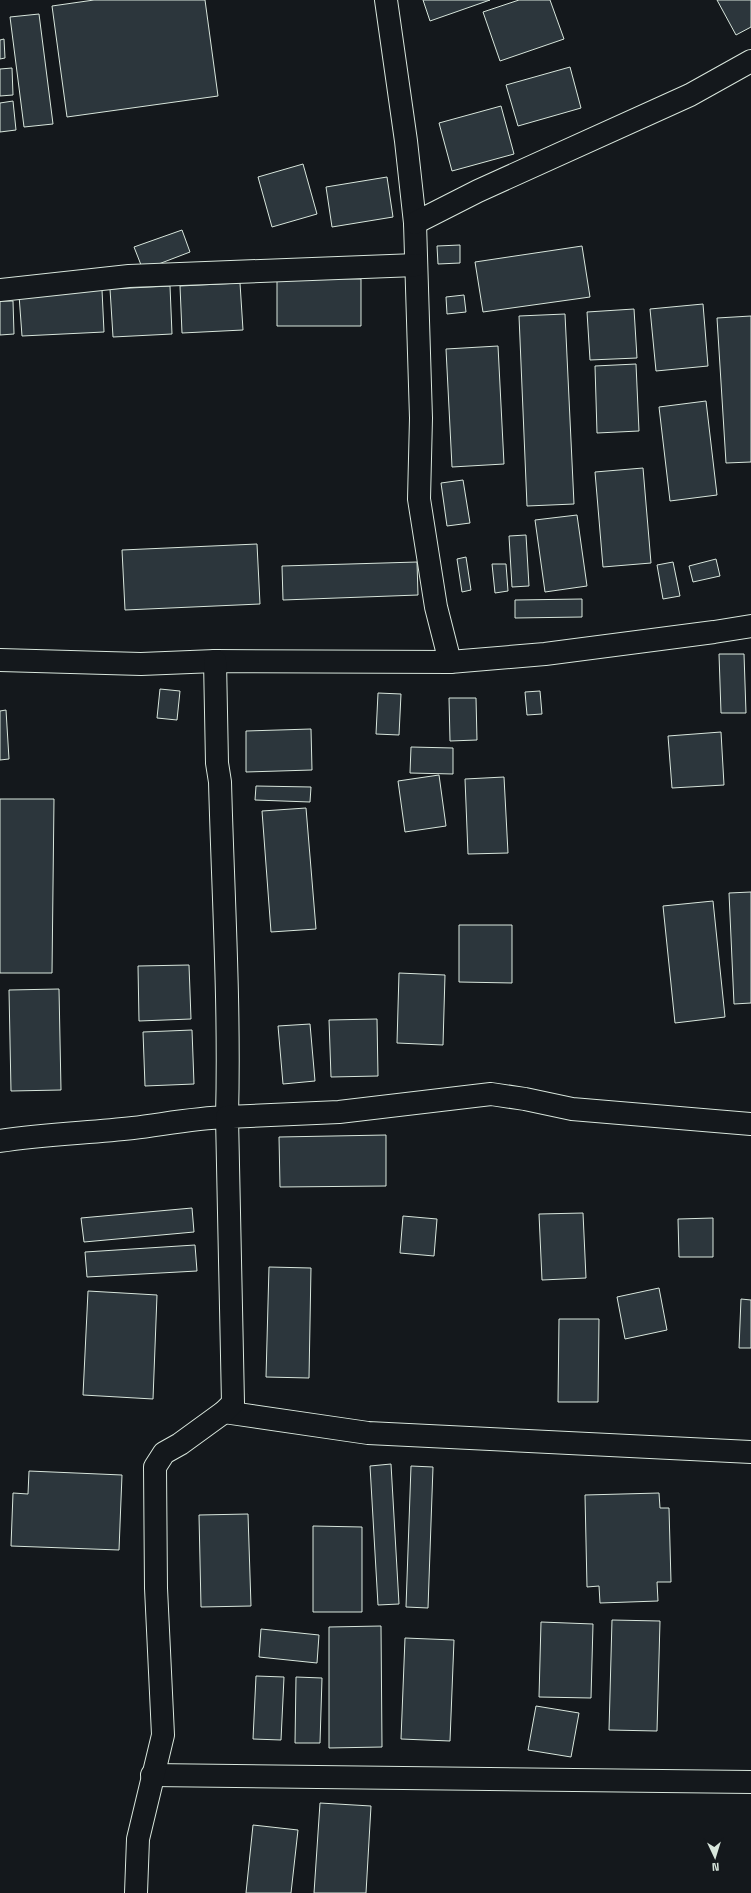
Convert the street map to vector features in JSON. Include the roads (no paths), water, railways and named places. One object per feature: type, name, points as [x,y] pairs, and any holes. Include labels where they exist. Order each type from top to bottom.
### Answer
[{"type":"street","points":[[386,0],[406,141],[415,224],[421,418],[420,499],[436,607],[450,662]]},
{"type":"street","points":[[415,224],[478,191],[690,95],[751,60]]},
{"type":"street","points":[[0,290],[129,276],[416,265]]},
{"type":"street","points":[[0,660],[142,664],[215,661],[450,662],[545,654],[751,626]]},
{"type":"street","points":[[136,1893],[138,1839],[152,1775],[163,1735],[156,1588],[155,1467],[164,1453],[180,1444],[224,1412],[233,1403],[234,1392],[227,1117],[228,1037],[225,913],[215,661]]},
{"type":"street","points":[[0,1142],[24,1138],[133,1128],[204,1118],[339,1112],[491,1094],[525,1099],[572,1110],[751,1124]]},
{"type":"street","points":[[224,1412],[368,1433],[751,1452]]},
{"type":"street","points":[[152,1775],[751,1782]]}]
